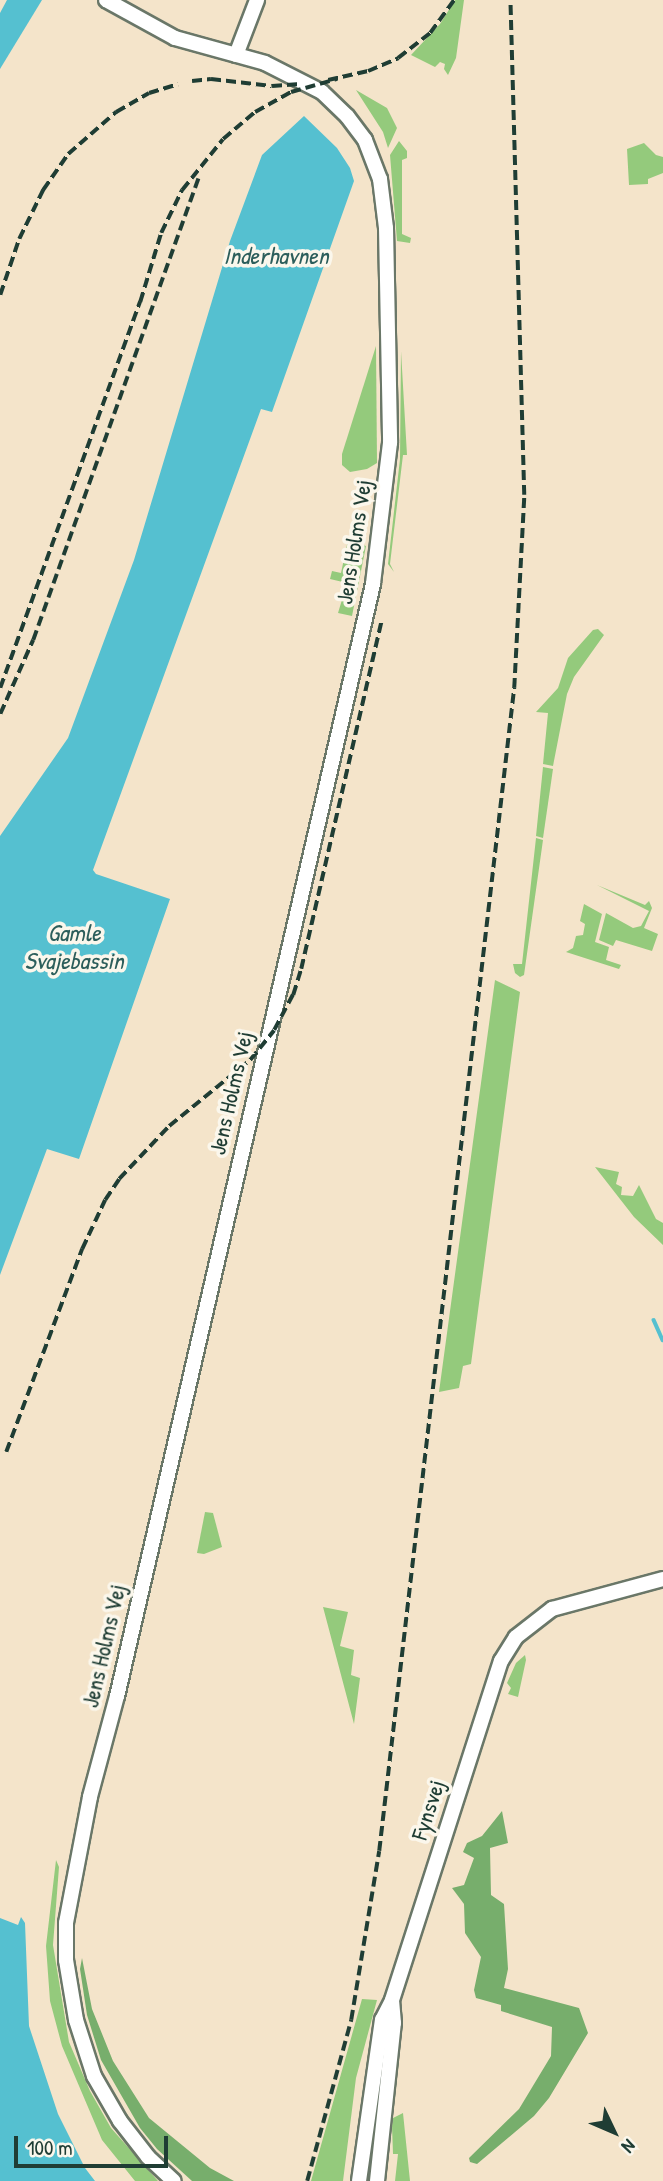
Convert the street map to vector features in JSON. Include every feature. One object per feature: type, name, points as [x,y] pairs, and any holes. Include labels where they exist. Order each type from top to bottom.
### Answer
[{"type":"main road","name":"Jens Holms Vej","points":[[106,0],[175,38],[288,73],[322,92],[356,125],[373,157],[385,206],[390,431],[373,584],[117,1696],[90,1797],[66,1923],[66,1960],[76,2020],[94,2076],[127,2130],[148,2157],[174,2181]]},
{"type":"main road","points":[[236,55],[257,0]]},
{"type":"main road","name":"Fynsvej","points":[[359,2181],[375,2053],[382,2020],[392,2000],[497,1673],[516,1637],[541,1615],[562,1605],[663,1579]]},
{"type":"main road","name":"Fynsvej","points":[[377,2181],[394,2023],[392,2000]]},
{"type":"green space","points":[[455,0],[464,0],[456,58],[448,75],[444,69],[445,64],[440,62],[435,67],[411,55],[440,24]]},
{"type":"green space","points":[[356,90],[387,108],[397,128],[388,148],[383,132]]},
{"type":"green space","points":[[399,141],[407,151],[407,158],[402,160],[402,234],[411,238],[410,243],[397,241],[390,155]]},
{"type":"green space","points":[[644,143],[656,155],[663,157],[663,173],[648,179],[648,184],[629,185],[627,149]]},
{"type":"green space","points":[[376,346],[377,463],[367,469],[350,472],[342,465],[342,454]]},
{"type":"green space","points":[[401,351],[407,455],[403,455],[390,564],[394,572],[388,564],[400,459]]},
{"type":"green space","points":[[348,540],[366,546],[352,616],[338,613],[347,583],[330,579],[332,571],[341,573]]},
{"type":"green space","points":[[598,629],[604,635],[574,677],[567,694],[553,766],[543,764],[548,713],[536,712],[558,688],[568,658],[593,630]]},
{"type":"green space","points":[[543,767],[553,769],[543,838],[536,836]]},
{"type":"green space","points":[[536,838],[543,840],[524,975],[520,977],[515,973],[513,964],[522,964]]},
{"type":"green space","points":[[597,885],[645,905],[649,901],[652,908],[644,928],[658,934],[652,951],[616,940],[613,946],[599,940],[606,913],[633,928],[641,926],[649,911]]},
{"type":"green space","points":[[584,904],[602,914],[595,942],[609,947],[606,960],[621,965],[619,969],[566,952],[573,948],[576,936],[583,935],[585,924],[580,921]]},
{"type":"green space","points":[[495,980],[520,992],[471,1364],[463,1366],[459,1388],[439,1392]]},
{"type":"green space","points":[[595,1167],[619,1172],[616,1184],[622,1187],[621,1195],[633,1196],[639,1185],[656,1219],[663,1223],[663,1245],[634,1217]]},
{"type":"green space","points":[[205,1512],[213,1513],[222,1547],[204,1554],[197,1553]]},
{"type":"green space","points":[[323,1607],[348,1612],[340,1646],[354,1650],[351,1675],[360,1678],[354,1724]]},
{"type":"green space","points":[[525,1655],[518,1697],[508,1694],[511,1688],[507,1683],[516,1663]]},
{"type":"green space","points":[[502,1811],[508,1843],[490,1848],[491,1895],[504,1904],[508,1969],[504,1988],[579,2008],[588,2033],[549,2098],[534,2116],[477,2164],[470,2162],[469,2158],[519,2109],[551,2056],[552,2027],[501,2011],[501,2005],[476,1998],[474,1990],[481,1957],[465,1933],[464,1904],[452,1888],[464,1885],[474,1858],[463,1852],[467,1843],[482,1836]]},
{"type":"green space","points":[[56,1860],[59,1867],[53,1945],[69,2042],[90,2091],[111,2128],[158,2181],[135,2181],[102,2140],[62,2046],[50,2001],[46,1946]]},
{"type":"green space","points":[[82,1958],[92,2009],[113,2061],[149,2118],[210,2168],[234,2181],[192,2181],[157,2149],[140,2128],[101,2060],[87,2015],[80,1969]]},
{"type":"green space","points":[[362,1999],[377,2000],[356,2078],[343,2181],[311,2181]]},
{"type":"green space","points":[[403,2113],[410,2181],[395,2181],[398,2154],[393,2154],[392,2126],[393,2118]]},
{"type":"water","points":[[7,0],[42,0],[0,69],[0,13]]},
{"type":"water","name":"Inderhavnen","points":[[304,116],[337,148],[350,168],[354,181],[272,412],[261,409],[93,870],[96,874],[170,899],[79,1159],[47,1149],[0,1275],[0,836],[68,738],[134,560],[230,241],[262,155]]},
{"type":"water","points":[[21,1917],[25,1923],[29,2026],[58,2114],[85,2168],[95,2181],[0,2181],[0,1918],[18,1925]]},
{"type":"waterway","points":[[654,1320],[663,1340]]},
{"type":"railway","points":[[328,80],[368,71],[398,58],[430,33],[454,0]]},
{"type":"railway","points":[[307,2181],[351,2020],[379,1851],[514,688],[524,495],[510,0]]},
{"type":"railway","points":[[192,81],[211,79],[272,86],[300,84]]},
{"type":"railway","points":[[0,688],[140,302],[161,233],[182,190],[223,139],[255,112],[291,92],[337,79]]},
{"type":"railway","points":[[0,295],[19,239],[43,190],[68,154],[116,112],[149,93],[178,84]]},
{"type":"railway","points":[[0,714],[33,640],[199,176]]},
{"type":"railway","points":[[6,1452],[82,1249],[105,1200],[119,1179],[169,1126],[250,1060],[274,1030],[293,995],[381,622]]},
{"type":"water label","name":"Gamle Svajebassin","points":[[74,947]]}]
